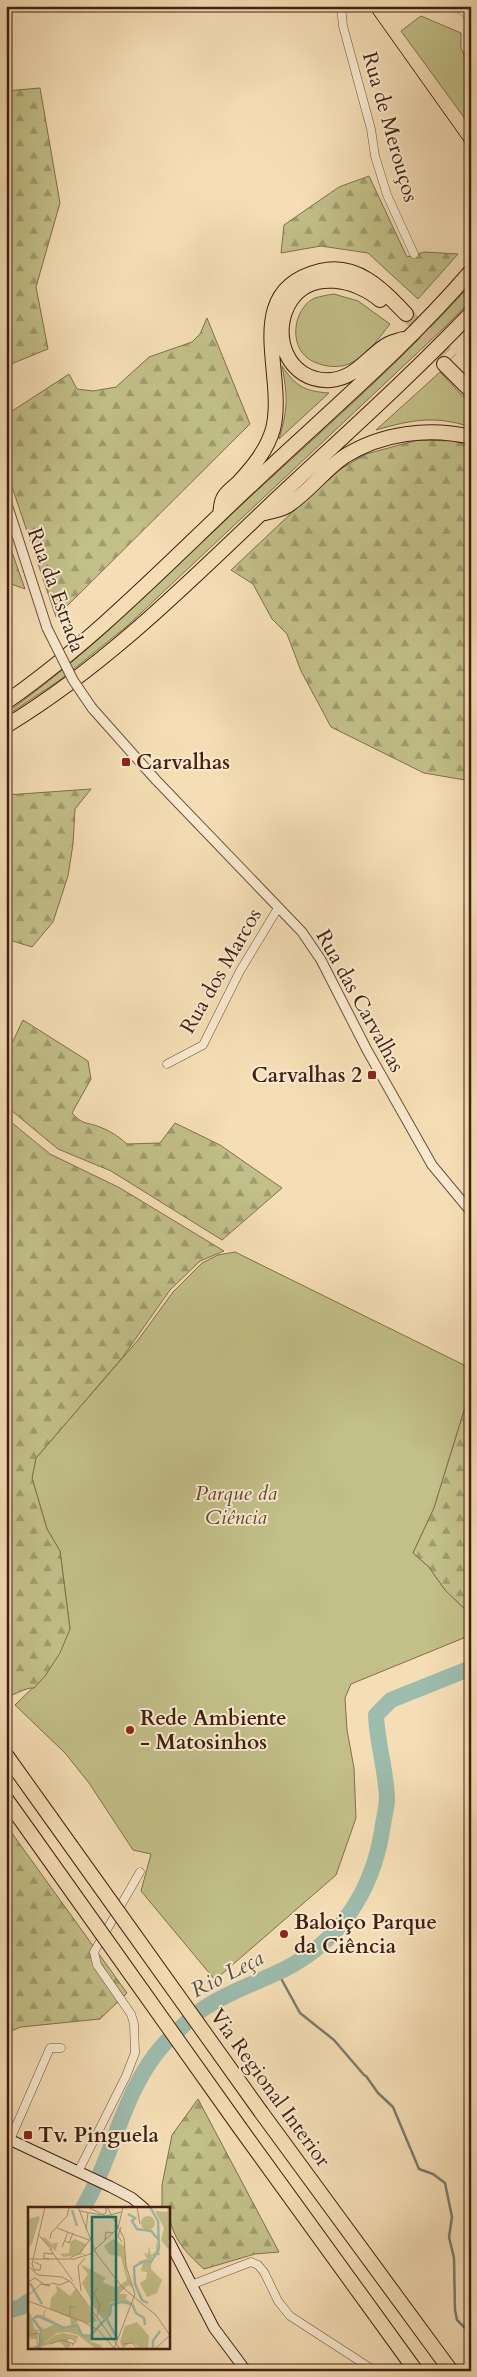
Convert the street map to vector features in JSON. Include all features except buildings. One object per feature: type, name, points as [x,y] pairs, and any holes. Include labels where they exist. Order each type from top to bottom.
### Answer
[{"type":"highway","points":[[220,514],[223,498],[258,460],[272,431],[276,412],[276,389],[270,332],[272,316],[284,292],[296,281],[312,273],[339,268],[369,279],[403,316],[359,285],[333,279],[309,286],[292,300],[286,313],[283,340],[286,356],[293,366],[302,373],[321,380],[343,377],[358,369],[386,344],[408,337]]},
{"type":"highway","points":[[6,702],[69,654],[408,337],[471,271]]},
{"type":"highway","points":[[6,726],[60,691],[118,646],[262,514],[422,363],[471,313]]},
{"type":"highway","points":[[471,378],[448,361],[471,391]]},
{"type":"highway","points":[[262,514],[286,507],[345,457],[377,441],[403,434],[424,432],[471,436]]},
{"type":"highway","name":"Via Regional Interior","points":[[6,1755],[261,2112],[451,2371]]},
{"type":"highway","points":[[6,1799],[416,2371]]},
{"type":"main road","points":[[8,2139],[132,2198],[143,2207]]},
{"type":"main road","points":[[170,2243],[214,2328],[246,2371]]},
{"type":"street","name":"Rua de Merouços","points":[[341,6],[343,26],[387,195],[414,254]]},
{"type":"street","points":[[455,6],[471,16]]},
{"type":"street","name":"Rua da Estrada","points":[[6,500],[47,628],[73,680],[92,708],[156,780]]},
{"type":"street","name":"Rua das Carvalhas","points":[[156,780],[302,932],[321,960],[367,1050],[432,1165],[471,1212]]},
{"type":"street","name":"Rua dos Marcos","points":[[167,1064],[203,1044],[240,971],[278,908]]},
{"type":"street","points":[[80,2173],[126,2076],[135,2052],[134,2024],[131,2014],[97,1966],[94,1952],[140,1872]]},
{"type":"street","points":[[8,2139],[50,2048],[61,2048]]},
{"type":"street","points":[[191,2285],[251,2262],[258,2265],[278,2302],[290,2316],[375,2371]]},
{"type":"green space","points":[[421,16],[461,33],[461,48],[471,71],[471,127],[401,31]]},
{"type":"green space","points":[[40,88],[60,203],[36,287],[48,349],[6,366],[6,91]]},
{"type":"green space","points":[[369,176],[407,257],[424,252],[458,254],[418,299],[368,253],[321,246],[281,253],[284,225],[339,187]]},
{"type":"green space","points":[[471,284],[471,300],[447,325],[126,627],[60,680],[6,716],[6,713],[71,663],[132,609],[391,367]]},
{"type":"green space","points":[[334,294],[358,301],[390,324],[361,356],[343,366],[323,365],[310,360],[301,351],[296,337],[297,321],[304,307],[315,298]]},
{"type":"green space","points":[[207,318],[250,424],[56,617],[6,469],[6,415],[69,374],[77,389],[93,391],[116,387],[149,357],[192,342],[200,334]]},
{"type":"green space","points":[[282,366],[296,383],[306,389],[329,393],[279,439],[286,403]]},
{"type":"green space","points":[[440,372],[471,405],[471,427],[445,421],[423,420],[376,430]]},
{"type":"green space","points":[[418,440],[453,441],[471,446],[471,781],[424,773],[331,727],[301,671],[287,634],[272,619],[253,584],[231,570],[334,473],[366,454]]},
{"type":"green space","points":[[6,535],[25,589],[6,582]]},
{"type":"green space","points":[[91,789],[75,809],[73,844],[68,876],[53,922],[32,947],[6,939],[6,795]]},
{"type":"green space","points":[[23,1020],[88,1061],[91,1079],[72,1113],[79,1120],[108,1130],[127,1144],[160,1143],[175,1123],[220,1145],[282,1188],[222,1240],[111,1171],[58,1149],[6,1106],[6,1056]]},
{"type":"green space","points":[[6,1118],[50,1154],[120,1188],[224,1251],[200,1261],[170,1290],[122,1358],[36,1458],[32,1478],[47,1529],[60,1551],[70,1629],[60,1653],[45,1676],[34,1688],[6,1697]]},
{"type":"green space","name":"Parque da Ciência","points":[[235,1252],[464,1365],[471,1379],[471,1388],[434,1508],[413,1553],[429,1567],[445,1590],[466,1610],[471,1622],[471,1635],[351,1684],[345,1698],[347,1730],[354,1768],[356,1818],[336,1875],[215,1980],[141,1891],[151,1854],[133,1850],[89,1783],[65,1753],[15,1705],[45,1676],[70,1629],[60,1551],[47,1529],[32,1478],[36,1458],[138,1340],[173,1292],[202,1263],[218,1255]]},
{"type":"green space","points":[[471,1388],[471,1622],[466,1610],[445,1590],[429,1567],[413,1553],[434,1508]]},
{"type":"green space","points":[[6,1825],[127,1993],[100,2019],[21,2027],[6,2033]]},
{"type":"green space","points":[[198,2099],[279,2252],[255,2254],[204,2269],[191,2256],[175,2235],[170,2218],[170,2207],[162,2207],[162,2185],[172,2135]]},
{"type":"waterway","name":"Rio Leça","points":[[84,2207],[94,2188],[139,2080],[165,2043],[204,2008],[283,1970],[303,1958],[321,1945],[350,1913],[370,1875],[377,1853],[387,1801],[376,1715],[391,1700],[471,1668]]},
{"type":"waterway","points":[[278,1973],[300,2013],[334,2040],[366,2076],[378,2093],[393,2107],[419,2169],[433,2174],[445,2183],[452,2217],[449,2237],[454,2258],[455,2310],[457,2320],[471,2334]]},
{"type":"waterway","name":"Rio Leça","points":[[6,2311],[21,2307],[28,2302]]},
{"type":"tunnel","points":[[406,314],[452,359]]},
{"type":"tram line","points":[[368,6],[471,151]]},
{"type":"place","name":"Carvalhas","points":[[126,762]]},
{"type":"place","name":"Carvalhas 2","points":[[372,1075]]},
{"type":"place","name":"Rede Ambiente - Matosinhos","points":[[130,1730]]},
{"type":"place","name":"Baloiço Parque da Ciência","points":[[284,1934]]},
{"type":"place","name":"Tv. Pinguela","points":[[28,2135]]}]
